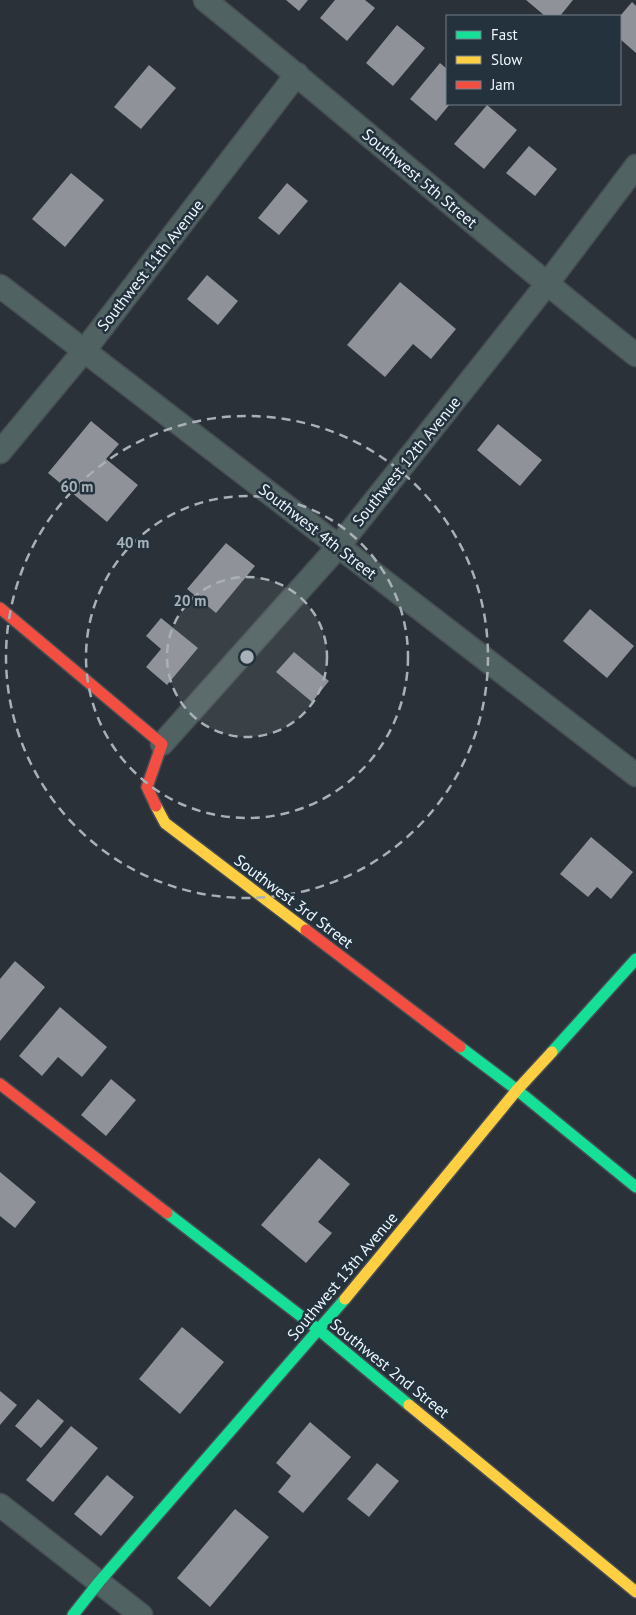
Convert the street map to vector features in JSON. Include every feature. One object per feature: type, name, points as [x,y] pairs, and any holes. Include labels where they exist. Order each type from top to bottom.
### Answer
[{"type":"street","name":"Southwest 5th Street","points":[[205,0],[297,74],[546,284],[636,355]]},
{"type":"street","name":"Southwest 11th Avenue","points":[[0,452],[84,351],[297,74]]},
{"type":"street","name":"Southwest 12th Avenue","points":[[162,744],[338,547],[546,284],[636,166]]},
{"type":"street","name":"Southwest 4th Street","points":[[0,286],[636,775]]},
{"type":"street","points":[[0,608],[162,744]]},
{"type":"street","name":"Southwest 3rd Street","points":[[162,744],[147,787],[164,823],[517,1090],[636,1188]]},
{"type":"street","name":"Southwest 13th Avenue","points":[[74,1615],[99,1582],[319,1330],[517,1090],[636,959]]},
{"type":"street","name":"Southwest 2nd Street","points":[[0,1084],[319,1330],[636,1592]]},
{"type":"street","points":[[0,1505],[141,1615]]},
{"type":"building","points":[[286,0],[308,0],[299,11]]},
{"type":"building","points":[[335,0],[365,0],[375,8],[347,41],[320,18]]},
{"type":"building","points":[[526,0],[573,0],[561,15],[544,15]]},
{"type":"building","points":[[632,2],[636,6],[636,53],[621,40],[621,15]]},
{"type":"building","points":[[397,25],[425,48],[393,86],[366,63]]},
{"type":"building","points":[[440,63],[446,68],[446,105],[449,105],[436,121],[410,99]]},
{"type":"building","points":[[149,65],[176,88],[141,129],[114,107]]},
{"type":"building","points":[[487,105],[517,130],[484,169],[454,144]]},
{"type":"building","points":[[529,146],[557,169],[535,196],[506,173]]},
{"type":"building","points":[[71,173],[104,200],[65,247],[32,219]]},
{"type":"building","points":[[287,183],[308,201],[279,235],[258,218]]},
{"type":"building","points":[[207,275],[238,301],[218,325],[187,299]]},
{"type":"building","points":[[400,282],[456,329],[431,359],[413,344],[385,377],[347,345]]},
{"type":"building","points":[[91,421],[119,444],[106,459],[138,485],[107,522],[48,473]]},
{"type":"building","points":[[498,424],[542,460],[520,486],[477,450]]},
{"type":"building","points":[[226,543],[255,566],[216,613],[187,589]]},
{"type":"building","points":[[590,609],[634,646],[607,678],[563,641]]},
{"type":"building","points":[[161,618],[198,648],[167,685],[146,667],[161,649],[146,636]]},
{"type":"building","points":[[294,652],[329,681],[312,702],[276,672]]},
{"type":"building","points":[[591,837],[633,872],[611,899],[597,887],[588,897],[560,874]]},
{"type":"building","points":[[15,961],[45,987],[0,1041],[0,979]]},
{"type":"building","points":[[60,1007],[107,1047],[82,1077],[58,1057],[42,1076],[19,1056]]},
{"type":"building","points":[[111,1079],[136,1100],[106,1136],[81,1115]]},
{"type":"building","points":[[319,1158],[350,1184],[318,1222],[332,1233],[306,1263],[261,1225]]},
{"type":"building","points":[[0,1172],[36,1202],[15,1228],[0,1216]]},
{"type":"building","points":[[182,1327],[224,1362],[180,1414],[139,1379]]},
{"type":"building","points":[[0,1391],[17,1405],[0,1425]]},
{"type":"building","points":[[38,1399],[64,1421],[41,1448],[15,1426]]},
{"type":"building","points":[[310,1422],[351,1457],[303,1513],[278,1492],[291,1476],[276,1463]]},
{"type":"building","points":[[71,1426],[98,1448],[53,1502],[26,1480]]},
{"type":"building","points":[[377,1463],[399,1481],[369,1517],[347,1499]]},
{"type":"building","points":[[107,1475],[134,1497],[101,1536],[74,1514]]},
{"type":"building","points":[[235,1509],[269,1537],[210,1607],[177,1578]]},
{"type":"traffic: fast","points":[[552,1052],[636,959]]},
{"type":"traffic: fast","points":[[460,1047],[517,1090],[636,1187]]},
{"type":"traffic: fast","points":[[167,1213],[319,1330],[409,1405]]},
{"type":"traffic: fast","points":[[73,1615],[99,1582],[345,1299]]},
{"type":"traffic: slow","points":[[156,806],[165,823],[306,930]]},
{"type":"traffic: slow","points":[[345,1299],[517,1090],[552,1052]]},
{"type":"traffic: slow","points":[[409,1405],[636,1592]]},
{"type":"traffic: jam","points":[[0,608],[162,744],[147,787],[156,806]]},
{"type":"traffic: jam","points":[[306,930],[460,1047]]},
{"type":"traffic: jam","points":[[0,1084],[167,1213]]}]
